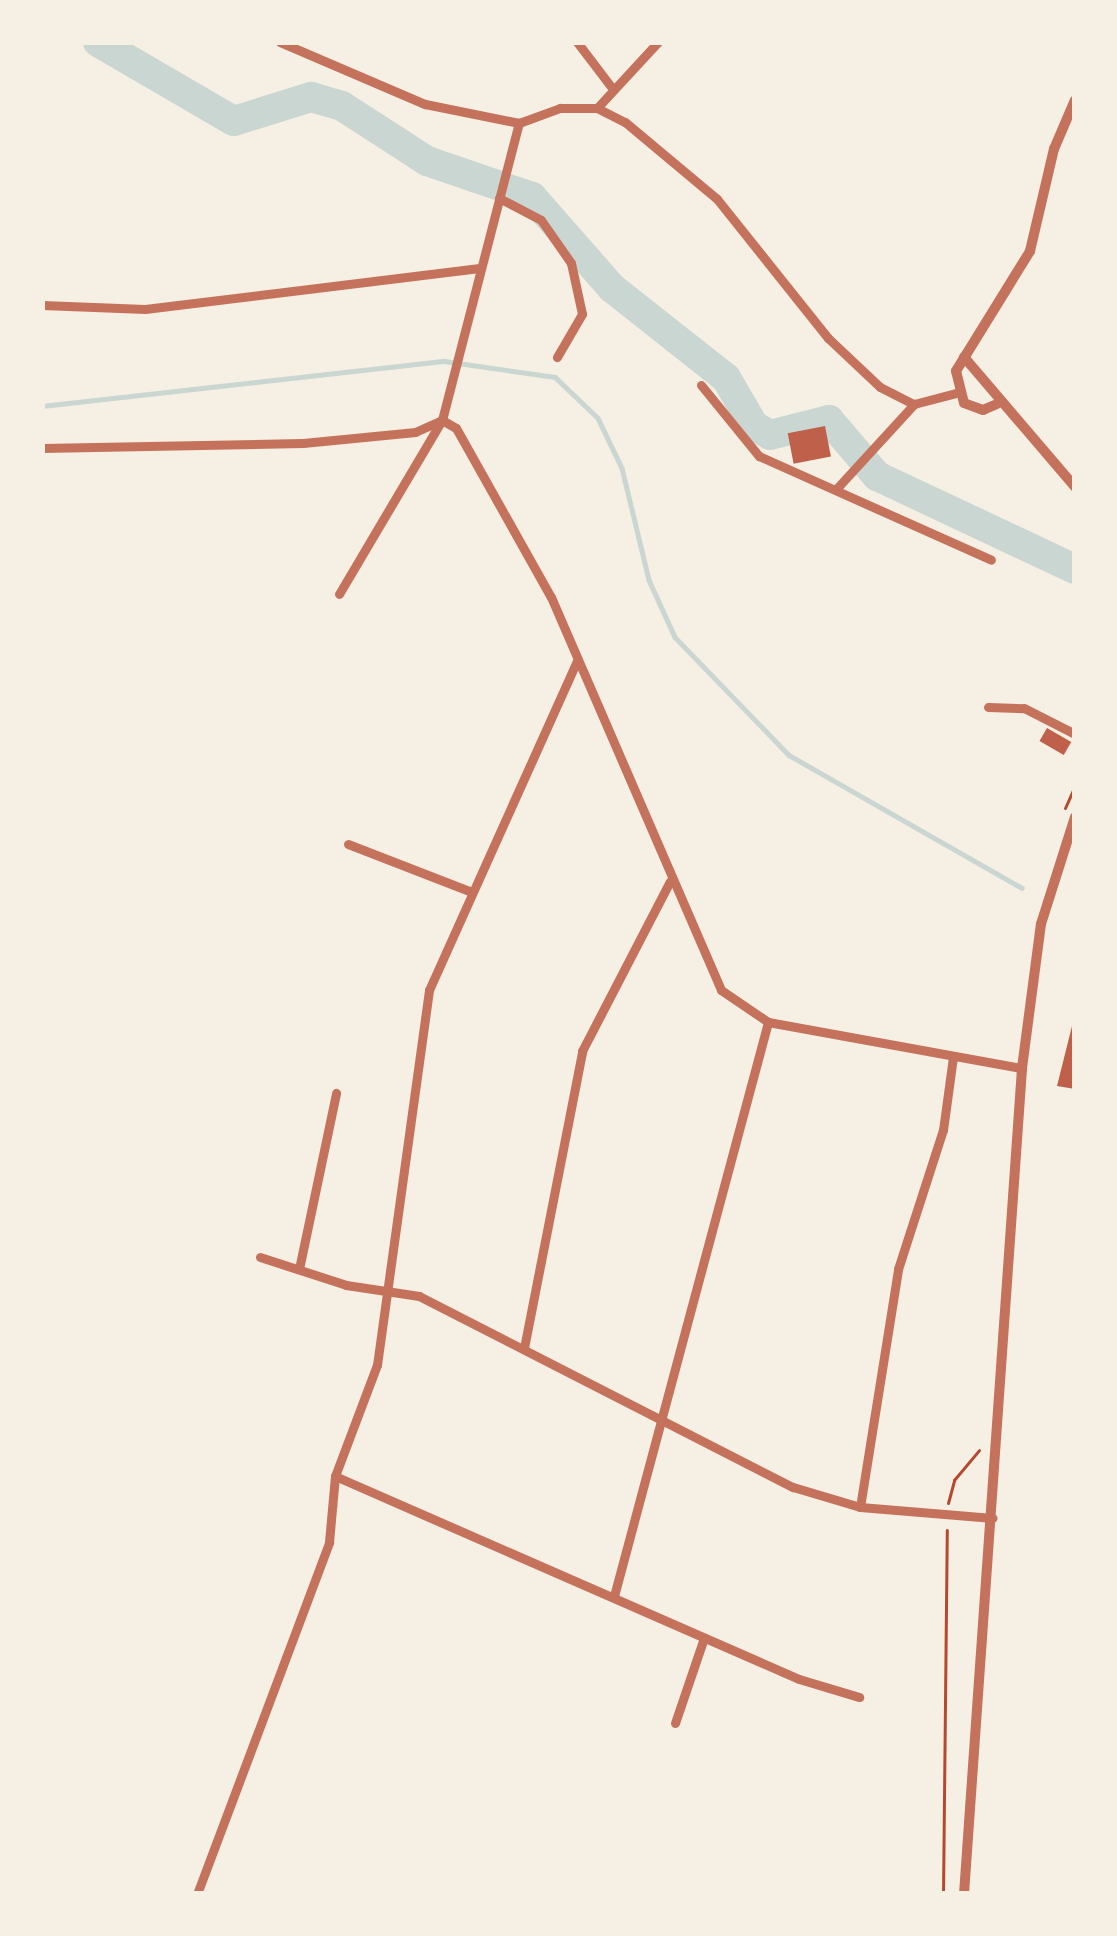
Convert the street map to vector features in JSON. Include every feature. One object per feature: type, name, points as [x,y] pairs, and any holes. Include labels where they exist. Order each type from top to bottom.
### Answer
[{"type":"street","points":[[280,42],[424,104],[519,122],[560,108],[597,108],[629,125],[718,199],[828,338],[880,387],[914,404]]},
{"type":"street","points":[[577,42],[612,88]]},
{"type":"street","points":[[597,108],[658,42]]},
{"type":"street","points":[[956,393],[964,357],[1030,251],[1054,149],[1075,100]]},
{"type":"street","points":[[339,594],[442,420],[519,122]]},
{"type":"street","points":[[499,195],[541,220],[571,263],[583,314],[557,357]]},
{"type":"street","points":[[42,305],[145,310],[480,268]]},
{"type":"street","points":[[964,357],[998,404],[1075,487]]},
{"type":"street","points":[[701,385],[759,456],[838,487],[886,517],[991,560]]},
{"type":"street","points":[[838,487],[914,404],[956,393]]},
{"type":"street","points":[[956,393],[974,408],[998,404]]},
{"type":"street","points":[[42,448],[303,443],[415,432],[442,420]]},
{"type":"street","points":[[442,420],[456,428],[551,597],[721,990],[768,1022],[1022,1068]]},
{"type":"street","points":[[197,1894],[329,1542],[335,1476],[377,1365],[391,1292],[421,1029],[469,891],[577,662]]},
{"type":"street","points":[[988,707],[1024,708],[1075,734]]},
{"type":"street","points":[[964,1894],[1022,1068],[1041,924],[1075,817]]},
{"type":"street","points":[[348,844],[469,891]]},
{"type":"street","points":[[524,1348],[582,1051],[670,881]]},
{"type":"street","points":[[614,1596],[768,1022]]},
{"type":"street","points":[[860,1507],[898,1269],[943,1130],[953,1058]]},
{"type":"street","points":[[299,1269],[336,1093]]},
{"type":"street","points":[[260,1257],[418,1296],[793,1487],[860,1507],[992,1518]]},
{"type":"street","points":[[335,1476],[704,1638],[859,1697]]},
{"type":"street","points":[[676,1723],[704,1638]]},
{"type":"path","points":[[943,1894],[947,1515],[955,1480],[984,1444]]},
{"type":"building","points":[[825,426],[831,456],[794,464],[788,433]]},
{"type":"building","points":[[1047,728],[1071,742],[1064,755],[1040,741]]},
{"type":"building","points":[[1075,1014],[1075,1089],[1057,1086]]},
{"type":"waterway","points":[[98,42],[234,121],[311,97],[342,106],[427,161],[532,197],[612,288],[726,378],[754,426],[770,435],[829,420],[877,476],[1075,569]]},
{"type":"waterway","points":[[42,406],[444,361],[555,377],[598,418],[622,468],[649,580],[675,637],[789,755],[1022,888]]}]
